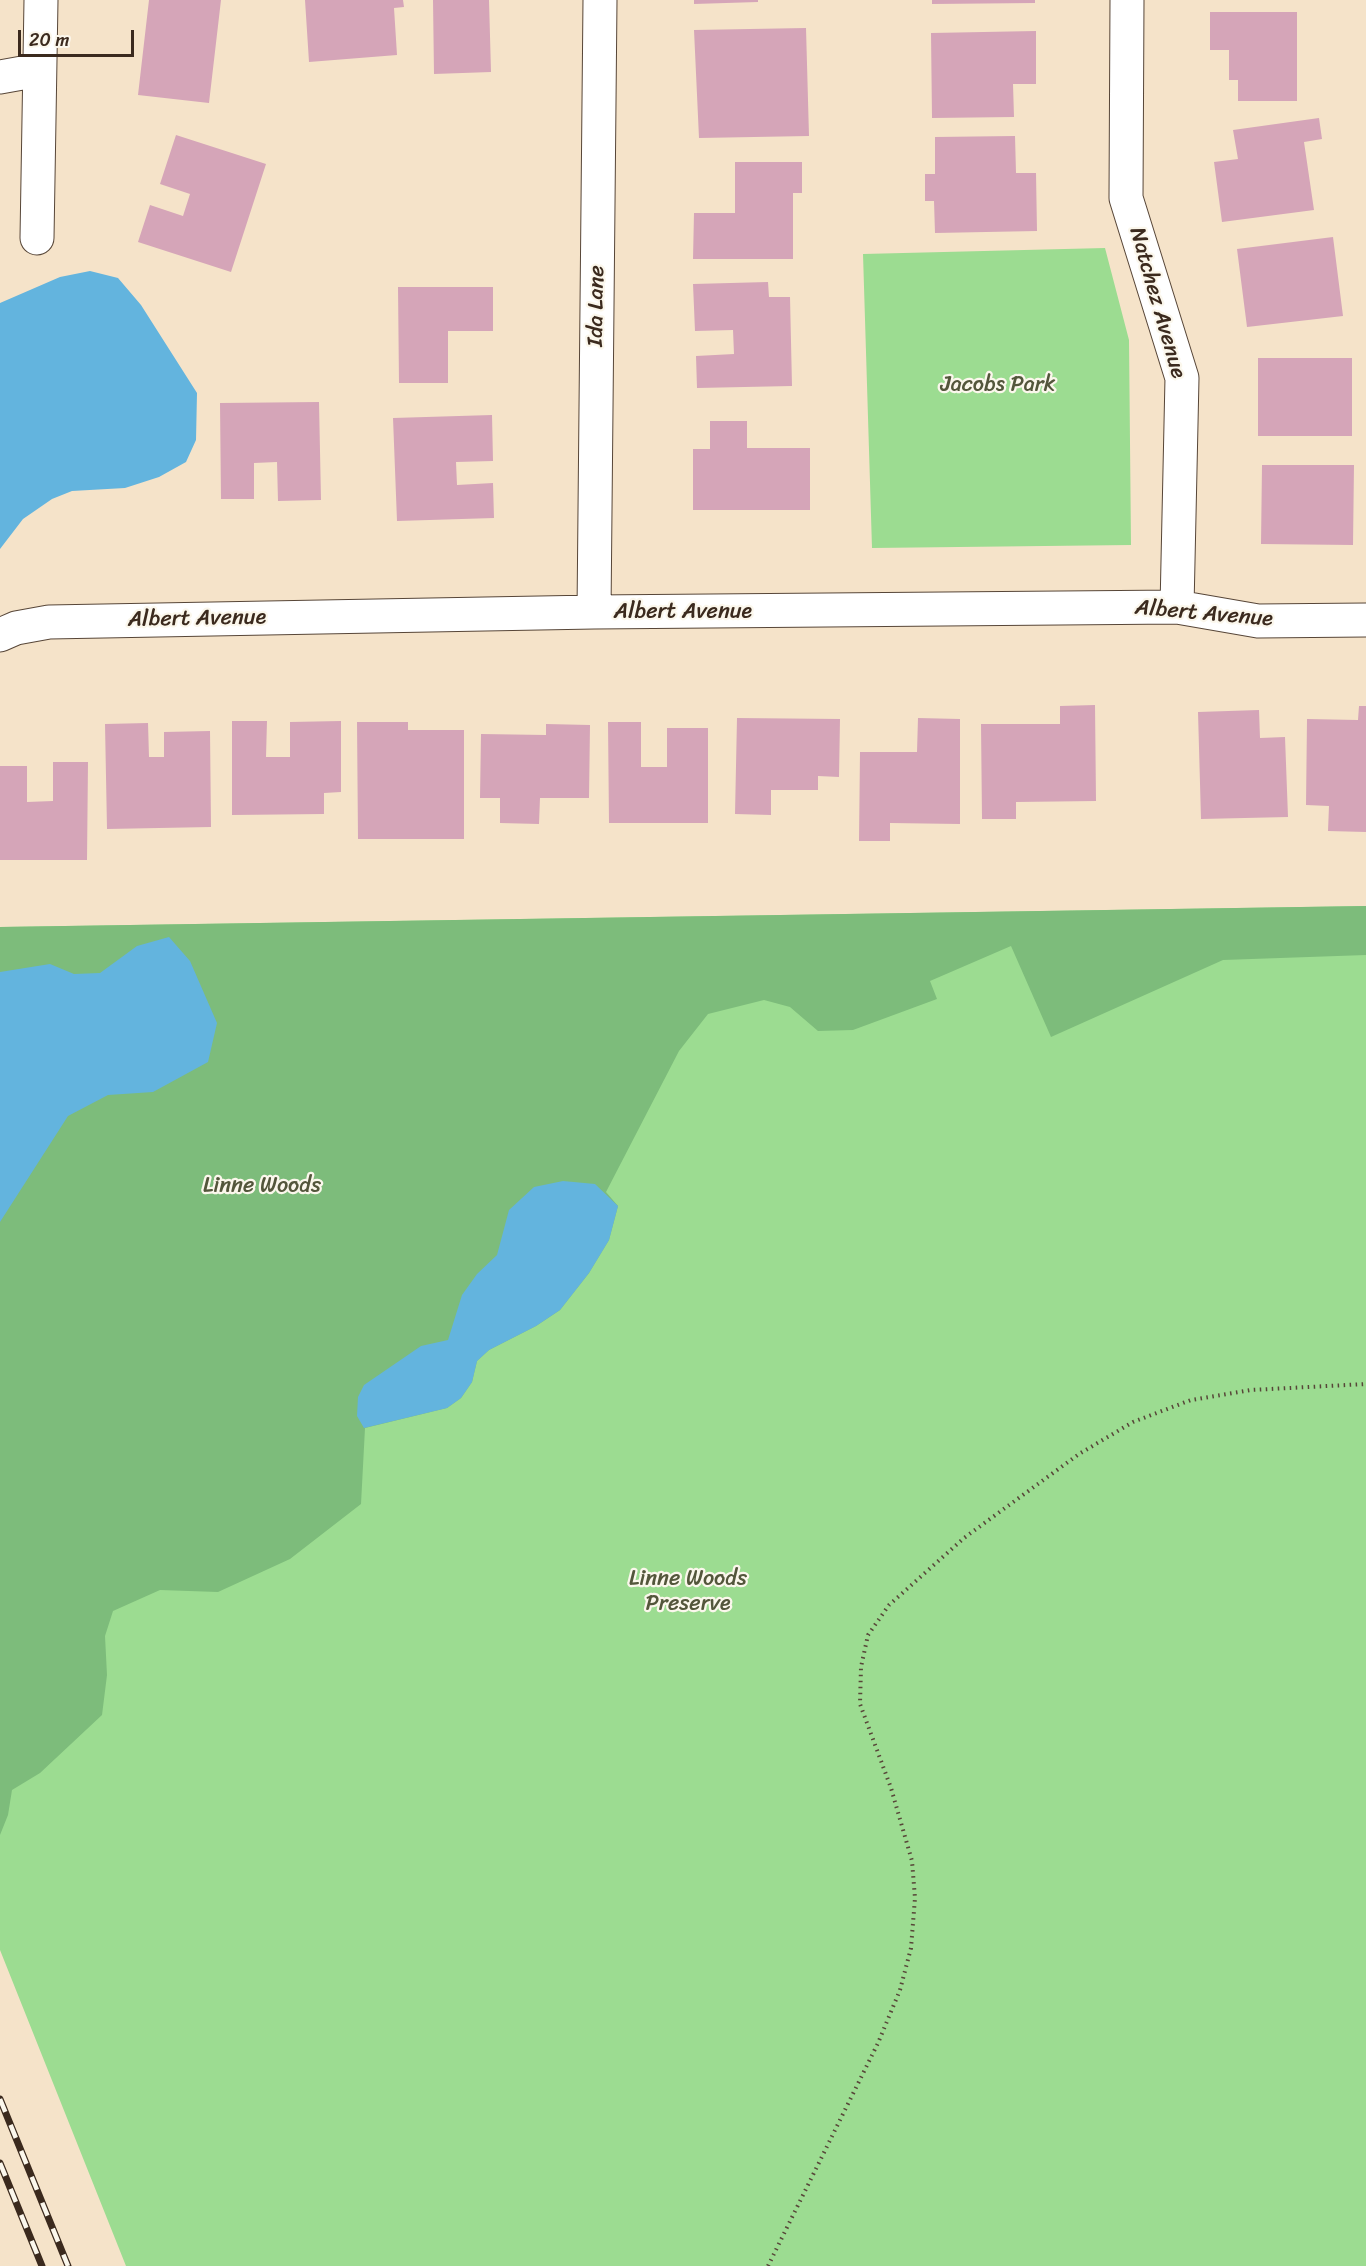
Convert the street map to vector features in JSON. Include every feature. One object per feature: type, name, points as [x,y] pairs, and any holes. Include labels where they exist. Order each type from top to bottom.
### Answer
[{"type":"street","points":[[37,238],[41,0]]},
{"type":"street","name":"Ida Lane","points":[[594,612],[600,0]]},
{"type":"street","name":"Natchez Avenue","points":[[1127,0],[1126,198],[1182,378],[1177,607]]},
{"type":"street","points":[[0,77],[39,70]]},
{"type":"street","name":"Albert Avenue","points":[[0,634],[49,622],[594,612],[1177,607],[1258,621],[1366,620]]},
{"type":"path","points":[[768,2266],[878,2043],[900,1990],[911,1948],[915,1898],[912,1861],[891,1788],[860,1704],[861,1667],[868,1635],[889,1605],[964,1538],[1079,1454],[1133,1422],[1191,1400],[1251,1390],[1366,1384]]},
{"type":"green space","name":"Jacobs Park","points":[[1105,248],[1129,340],[1131,545],[872,548],[863,254]]},
{"type":"green space","name":"Linne Woods Preserve","points":[[1366,906],[1366,2266],[126,2266],[0,1950],[0,927]]},
{"type":"green space","name":"Linne Woods","points":[[1366,906],[1366,955],[1223,960],[1051,1037],[1011,946],[930,981],[937,999],[853,1030],[818,1031],[790,1007],[764,1000],[708,1014],[679,1051],[606,1192],[618,1206],[609,1240],[589,1273],[560,1310],[536,1326],[489,1350],[477,1361],[472,1382],[461,1398],[447,1408],[365,1428],[361,1504],[290,1559],[218,1592],[160,1590],[113,1611],[105,1636],[107,1675],[102,1715],[40,1773],[12,1790],[8,1815],[0,1835],[0,927]]},
{"type":"water","points":[[90,271],[118,278],[141,305],[197,393],[196,440],[186,462],[159,477],[125,488],[72,491],[52,499],[23,519],[0,549],[0,303],[60,277]]},
{"type":"water","points":[[169,937],[190,961],[217,1023],[208,1062],[153,1092],[108,1095],[68,1116],[0,1222],[0,972],[50,964],[74,974],[100,973],[137,946]]},
{"type":"water","points":[[563,1181],[595,1184],[618,1206],[609,1240],[589,1273],[560,1310],[536,1326],[489,1350],[477,1361],[472,1382],[461,1398],[447,1408],[364,1428],[357,1416],[358,1397],[364,1385],[421,1346],[448,1340],[462,1295],[477,1274],[497,1255],[509,1210],[534,1187]]},
{"type":"building","points":[[149,0],[221,0],[209,103],[138,95]]},
{"type":"building","points":[[305,0],[403,0],[404,7],[394,8],[397,55],[309,62]]},
{"type":"building","points":[[433,0],[489,0],[491,72],[434,74]]},
{"type":"building","points":[[694,0],[758,0],[758,2],[694,4]]},
{"type":"building","points":[[932,0],[1035,0],[1035,3],[932,4]]},
{"type":"building","points":[[1210,12],[1297,12],[1297,101],[1238,101],[1238,80],[1229,80],[1229,50],[1210,50]]},
{"type":"building","points":[[806,28],[809,136],[699,138],[694,30]]},
{"type":"building","points":[[1036,31],[1036,84],[1013,84],[1014,117],[932,118],[931,33]]},
{"type":"building","points":[[1319,118],[1322,139],[1304,142],[1314,210],[1222,222],[1214,162],[1238,159],[1233,130]]},
{"type":"building","points":[[176,135],[266,164],[231,272],[138,242],[150,205],[183,216],[190,194],[160,184]]},
{"type":"building","points":[[1015,136],[1016,173],[1036,173],[1037,231],[935,233],[934,201],[925,201],[925,174],[935,174],[935,137]]},
{"type":"building","points":[[735,162],[802,162],[802,193],[793,193],[793,259],[693,259],[694,213],[735,213]]},
{"type":"building","points":[[1333,237],[1343,316],[1247,327],[1237,249]]},
{"type":"building","points":[[768,282],[769,297],[790,297],[792,386],[697,388],[696,356],[734,354],[733,330],[695,331],[693,284]]},
{"type":"building","points":[[398,287],[493,287],[493,331],[448,331],[448,383],[399,383]]},
{"type":"building","points":[[1258,358],[1352,358],[1352,436],[1258,436]]},
{"type":"building","points":[[319,402],[321,500],[278,501],[277,462],[254,463],[254,499],[221,499],[220,403]]},
{"type":"building","points":[[492,415],[493,461],[456,462],[457,485],[493,483],[494,518],[397,521],[393,418]]},
{"type":"building","points":[[710,421],[747,421],[747,448],[810,448],[810,510],[693,510],[693,449],[710,449]]},
{"type":"building","points":[[1262,465],[1354,465],[1353,545],[1261,544]]},
{"type":"building","points":[[1095,705],[1096,801],[1016,802],[1016,819],[982,819],[981,724],[1060,724],[1060,706]]},
{"type":"building","points":[[1359,706],[1366,706],[1366,832],[1328,831],[1329,806],[1306,805],[1307,719],[1358,720]]},
{"type":"building","points":[[1259,710],[1260,738],[1285,737],[1288,817],[1201,819],[1198,712]]},
{"type":"building","points":[[737,718],[840,719],[839,777],[818,776],[818,790],[771,790],[771,815],[735,814]]},
{"type":"building","points":[[918,718],[960,719],[960,824],[890,823],[890,841],[859,841],[860,752],[917,752]]},
{"type":"building","points":[[232,721],[267,721],[266,757],[290,757],[290,722],[341,721],[341,792],[324,793],[324,814],[232,815]]},
{"type":"building","points":[[357,722],[408,722],[408,730],[464,730],[464,839],[358,839]]},
{"type":"building","points":[[608,722],[641,722],[641,767],[667,767],[667,728],[708,728],[708,823],[609,823]]},
{"type":"building","points":[[148,723],[149,757],[164,757],[164,732],[210,731],[211,827],[107,829],[105,724]]},
{"type":"building","points":[[546,724],[590,725],[589,798],[540,798],[539,824],[500,823],[500,798],[480,798],[481,734],[546,735]]},
{"type":"building","points":[[53,762],[88,762],[87,860],[0,860],[0,766],[27,766],[27,802],[53,801]]},
{"type":"railway","points":[[0,2099],[68,2266]]},
{"type":"railway","points":[[0,2163],[42,2266]]}]
